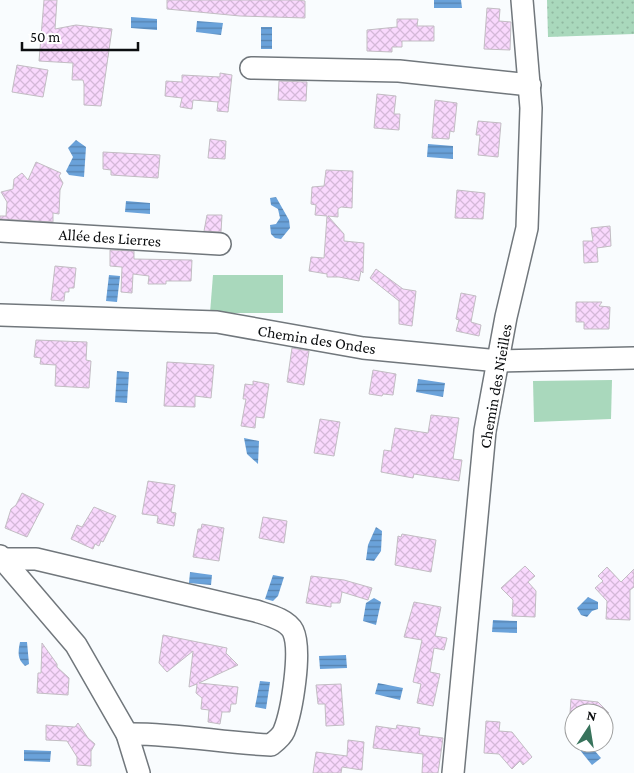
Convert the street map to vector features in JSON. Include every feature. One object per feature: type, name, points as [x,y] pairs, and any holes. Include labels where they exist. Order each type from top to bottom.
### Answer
[{"type":"street","name":"Chemin des Nieilles","points":[[454,773],[485,431],[506,317],[527,228],[530,85],[522,0]]},
{"type":"street","points":[[251,68],[399,71],[530,85]]},
{"type":"street","name":"Allée des Lierres","points":[[0,231],[220,244]]},
{"type":"street","name":"Chemin des Ondes","points":[[0,315],[217,322],[363,348],[499,361],[634,358]]},
{"type":"street","points":[[2,557],[76,645],[127,734],[139,773]]},
{"type":"street","points":[[2,557],[36,559],[256,611],[283,621],[293,630],[296,646],[291,702],[284,732],[271,745],[244,744],[153,733],[127,734]]},
{"type":"green space","points":[[547,0],[634,0],[634,34],[548,37]]},
{"type":"green space","points":[[213,275],[283,275],[283,313],[210,313]]},
{"type":"green space","points":[[612,380],[611,419],[534,422],[533,381]]},
{"type":"water","points":[[434,0],[461,0],[462,8],[434,8]]},
{"type":"water","points":[[131,17],[157,19],[157,30],[131,28]]},
{"type":"water","points":[[197,21],[223,23],[221,35],[196,32]]},
{"type":"water","points":[[261,27],[272,27],[272,49],[261,49]]},
{"type":"water","points":[[76,140],[86,147],[84,177],[69,175],[66,171],[73,157],[68,148]]},
{"type":"water","points":[[428,144],[453,146],[453,159],[427,157]]},
{"type":"water","points":[[276,197],[289,220],[290,228],[281,239],[275,238],[271,234],[270,225],[276,224],[280,218],[278,209],[271,205],[270,198]]},
{"type":"water","points":[[126,201],[150,203],[150,214],[125,212]]},
{"type":"water","points":[[109,275],[120,276],[117,302],[106,301]]},
{"type":"water","points":[[117,371],[129,372],[127,403],[115,402]]},
{"type":"water","points":[[418,379],[445,383],[443,397],[416,392]]},
{"type":"water","points":[[244,438],[259,441],[258,464],[247,454]]},
{"type":"water","points":[[376,527],[382,531],[381,551],[374,561],[366,560],[368,545]]},
{"type":"water","points":[[190,572],[212,575],[211,585],[189,583]]},
{"type":"water","points":[[273,575],[284,577],[278,596],[273,601],[265,599]]},
{"type":"water","points":[[588,597],[598,602],[598,609],[592,611],[587,617],[581,615],[577,608]]},
{"type":"water","points":[[374,598],[381,602],[376,625],[363,621],[366,603]]},
{"type":"water","points":[[493,620],[517,621],[517,633],[492,632]]},
{"type":"water","points":[[20,642],[27,642],[29,664],[25,666],[19,655]]},
{"type":"water","points":[[346,655],[347,668],[320,669],[319,656]]},
{"type":"water","points":[[260,681],[270,682],[266,709],[255,707]]},
{"type":"water","points":[[378,683],[403,688],[400,700],[375,694]]},
{"type":"water","points":[[24,750],[51,751],[50,762],[24,761]]},
{"type":"water","points":[[582,753],[597,753],[601,758],[592,765]]},
{"type":"building","points":[[44,0],[57,0],[55,29],[76,25],[112,29],[101,106],[84,105],[83,80],[72,80],[73,63],[39,61]]},
{"type":"building","points":[[167,0],[305,1],[305,18],[240,16],[167,9]]},
{"type":"building","points":[[487,8],[500,9],[499,21],[511,22],[510,50],[484,49]]},
{"type":"building","points":[[397,19],[418,19],[417,26],[434,26],[434,41],[402,41],[402,47],[392,47],[392,52],[367,51],[367,30],[397,27]]},
{"type":"building","points":[[17,65],[48,70],[43,97],[12,92]]},
{"type":"building","points":[[220,73],[232,75],[228,112],[217,111],[218,102],[193,100],[192,109],[180,107],[182,98],[165,96],[166,81],[182,82],[182,75],[220,77]]},
{"type":"building","points":[[279,81],[307,82],[306,101],[278,100]]},
{"type":"building","points":[[377,94],[396,96],[394,114],[400,114],[399,130],[374,128]]},
{"type":"building","points":[[435,100],[457,103],[454,132],[450,131],[449,139],[432,138]]},
{"type":"building","points":[[478,121],[501,123],[498,157],[478,155],[480,135],[476,135]]},
{"type":"building","points":[[210,139],[226,141],[225,159],[208,158]]},
{"type":"building","points":[[103,152],[160,155],[158,178],[111,175],[111,170],[103,169]]},
{"type":"building","points":[[36,162],[61,173],[59,176],[63,183],[60,190],[59,214],[53,213],[53,222],[0,219],[0,216],[6,216],[7,202],[1,192],[13,189],[14,179],[22,173],[28,180]]},
{"type":"building","points":[[326,170],[353,171],[352,208],[341,207],[338,209],[338,217],[328,216],[344,234],[344,241],[364,243],[363,273],[361,271],[359,281],[327,277],[327,274],[309,271],[311,257],[324,258],[327,216],[315,215],[316,205],[311,204],[312,187],[324,186]]},
{"type":"building","points":[[457,190],[485,193],[483,219],[455,218]]},
{"type":"building","points":[[207,215],[222,215],[221,232],[204,231]]},
{"type":"building","points":[[610,226],[611,246],[597,248],[598,262],[584,263],[583,241],[593,241],[591,228]]},
{"type":"building","points":[[110,250],[134,251],[134,259],[192,260],[191,281],[166,281],[166,284],[148,284],[149,276],[133,274],[132,293],[121,292],[122,267],[110,266]]},
{"type":"building","points":[[55,266],[76,268],[74,288],[69,288],[69,292],[65,292],[64,301],[51,300]]},
{"type":"building","points":[[376,269],[403,289],[416,291],[412,326],[399,324],[399,301],[370,278]]},
{"type":"building","points":[[461,293],[476,296],[471,322],[481,325],[479,336],[456,331],[459,320],[456,319]]},
{"type":"building","points":[[576,302],[602,302],[599,306],[610,307],[609,329],[584,329],[584,322],[576,322]]},
{"type":"building","points":[[36,340],[87,342],[86,360],[91,361],[89,388],[55,386],[56,365],[40,364],[41,358],[34,357]]},
{"type":"building","points":[[292,348],[309,351],[304,385],[287,382]]},
{"type":"building","points":[[167,362],[214,365],[211,398],[195,396],[195,407],[164,406]]},
{"type":"building","points":[[373,370],[396,374],[393,395],[369,394]]},
{"type":"building","points":[[253,381],[269,384],[264,418],[256,417],[255,428],[241,426],[246,399],[243,399],[245,384],[253,385]]},
{"type":"building","points":[[431,415],[459,418],[453,459],[462,460],[459,481],[414,474],[413,478],[381,472],[384,450],[391,451],[395,428],[428,433]]},
{"type":"building","points":[[320,419],[340,422],[334,456],[314,453]]},
{"type":"building","points":[[148,481],[175,485],[171,512],[176,513],[174,526],[157,523],[158,516],[142,514]]},
{"type":"building","points":[[22,493],[44,504],[27,537],[5,528],[11,509],[16,505]]},
{"type":"building","points":[[94,507],[116,516],[103,542],[101,541],[99,546],[95,544],[93,549],[71,539],[77,525],[82,527]]},
{"type":"building","points":[[263,517],[287,521],[284,543],[259,538]]},
{"type":"building","points":[[202,524],[224,528],[219,561],[193,557],[198,529],[201,529]]},
{"type":"building","points":[[402,534],[436,540],[431,572],[395,565],[398,536],[401,537]]},
{"type":"building","points":[[525,566],[535,576],[528,582],[536,591],[535,617],[512,616],[513,600],[501,588]]},
{"type":"building","points":[[607,567],[621,582],[634,569],[634,587],[630,590],[630,620],[606,619],[607,601],[595,588],[603,581],[598,576]]},
{"type":"building","points":[[311,576],[344,580],[372,588],[368,600],[342,592],[340,603],[331,603],[331,607],[306,603]]},
{"type":"building","points":[[414,602],[441,607],[435,636],[447,638],[444,650],[434,648],[430,672],[440,674],[433,706],[417,703],[421,684],[413,682],[422,640],[404,637]]},
{"type":"building","points":[[163,635],[227,648],[226,653],[238,665],[199,683],[238,687],[236,704],[231,704],[230,712],[222,712],[220,724],[208,722],[209,710],[201,709],[202,698],[196,693],[197,684],[189,687],[193,651],[167,672],[159,663]]},
{"type":"building","points":[[42,643],[57,664],[57,667],[69,678],[68,695],[37,693],[38,673],[41,673]]},
{"type":"building","points":[[341,684],[344,725],[326,726],[325,704],[318,704],[316,685]]},
{"type":"building","points":[[571,699],[599,703],[571,703]]},
{"type":"building","points":[[486,721],[500,722],[499,731],[512,732],[532,757],[523,765],[520,761],[512,769],[499,754],[484,753]]},
{"type":"building","points":[[78,723],[88,738],[95,744],[91,751],[91,766],[77,765],[77,757],[67,741],[46,740],[46,725],[75,727]]},
{"type":"building","points":[[397,725],[420,728],[419,735],[443,738],[438,773],[422,773],[423,754],[373,748],[376,726],[396,729]]},
{"type":"building","points":[[348,740],[364,742],[362,770],[342,767],[341,773],[313,773],[316,752],[347,756]]}]
